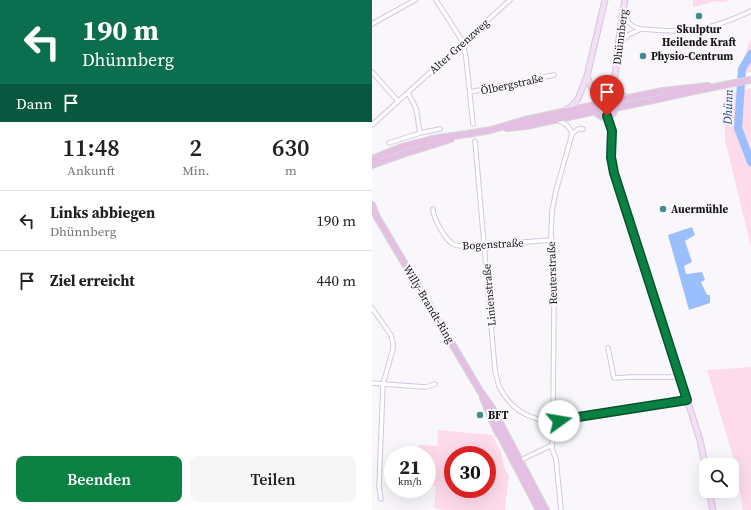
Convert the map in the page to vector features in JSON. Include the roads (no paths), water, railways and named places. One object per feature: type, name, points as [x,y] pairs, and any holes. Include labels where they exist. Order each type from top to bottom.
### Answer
[{"type":"main road","points":[[596,106],[599,115],[607,116],[611,115],[615,108],[751,80]]},
{"type":"main road","points":[[372,159],[402,147],[432,139],[501,128],[526,126],[557,120],[596,106],[601,98],[605,97],[611,100],[663,91],[718,86]]},
{"type":"main road","points":[[611,100],[615,108]]},
{"type":"main road","points":[[501,128],[525,120],[596,106]]},
{"type":"main road","points":[[372,165],[462,135]]},
{"type":"main road","name":"Willy-Brandt-Ring","points":[[372,205],[374,215],[491,406],[539,510]]},
{"type":"main road","name":"Willy-Brandt-Ring","points":[[518,462],[546,510]]},
{"type":"street","points":[[372,24],[415,0]]},
{"type":"street","points":[[436,0],[463,42]]},
{"type":"street","name":"Alter Grenzweg","points":[[372,125],[510,0]]},
{"type":"street","points":[[565,112],[571,108],[578,99],[587,76],[605,0]]},
{"type":"street","name":"Dhünnberg","points":[[611,100],[625,0]]},
{"type":"street","points":[[623,13],[631,25],[636,28],[681,31],[717,25],[751,11]]},
{"type":"street","points":[[618,46],[628,35],[642,29]]},
{"type":"street","name":"Ölbergstraße","points":[[463,42],[473,124]]},
{"type":"street","points":[[372,72],[398,101]]},
{"type":"street","name":"Ölbergstraße","points":[[470,92],[554,75]]},
{"type":"street","points":[[587,76],[596,106]]},
{"type":"street","points":[[591,86],[600,90],[607,88],[614,83],[619,94],[627,98]]},
{"type":"street","points":[[408,93],[416,108],[420,133]]},
{"type":"street","points":[[607,116],[612,131],[611,157],[614,173],[680,375],[702,446],[704,458]]},
{"type":"street","points":[[557,120],[566,124],[571,129],[572,134],[578,129],[583,129]]},
{"type":"street","points":[[389,143],[420,133],[440,129]]},
{"type":"street","name":"Reuterstraße","points":[[553,414],[554,306],[552,211],[572,134]]},
{"type":"street","name":"Linienstraße","points":[[475,141],[495,370],[500,388],[507,400],[516,409],[535,419],[547,420]]},
{"type":"street","name":"Bogenstraße","points":[[433,209],[435,219],[447,238],[451,243],[458,246],[552,240]]},
{"type":"street","points":[[372,308],[391,335],[393,343],[393,349],[383,384],[379,487],[381,499]]},
{"type":"street","points":[[608,348],[614,378],[675,377],[680,375]]},
{"type":"street","points":[[372,383],[426,387],[435,384]]},
{"type":"street","points":[[553,426],[557,424],[559,420],[687,400]]},
{"type":"street","points":[[553,426],[549,424],[547,420],[549,416],[553,414],[557,416],[559,420]]},
{"type":"street","points":[[553,426],[552,445],[556,459],[561,510]]},
{"type":"street","points":[[518,462],[552,445]]},
{"type":"street","points":[[710,498],[712,510]]},
{"type":"water","points":[[692,227],[695,235],[685,241],[692,262],[684,266],[686,274],[702,272],[705,280],[701,282],[707,295],[710,295],[710,303],[689,310],[668,235]]},
{"type":"waterway","name":"Dhünn","points":[[751,54],[742,69],[738,128],[751,162]]},
{"type":"place","name":"Skulptur Heilende Kraft","points":[[699,16]]},
{"type":"place","name":"Physio-Centrum","points":[[643,56]]},
{"type":"place","name":"Auermühle","points":[[663,209]]},
{"type":"place","name":"BFT","points":[[480,415]]}]
